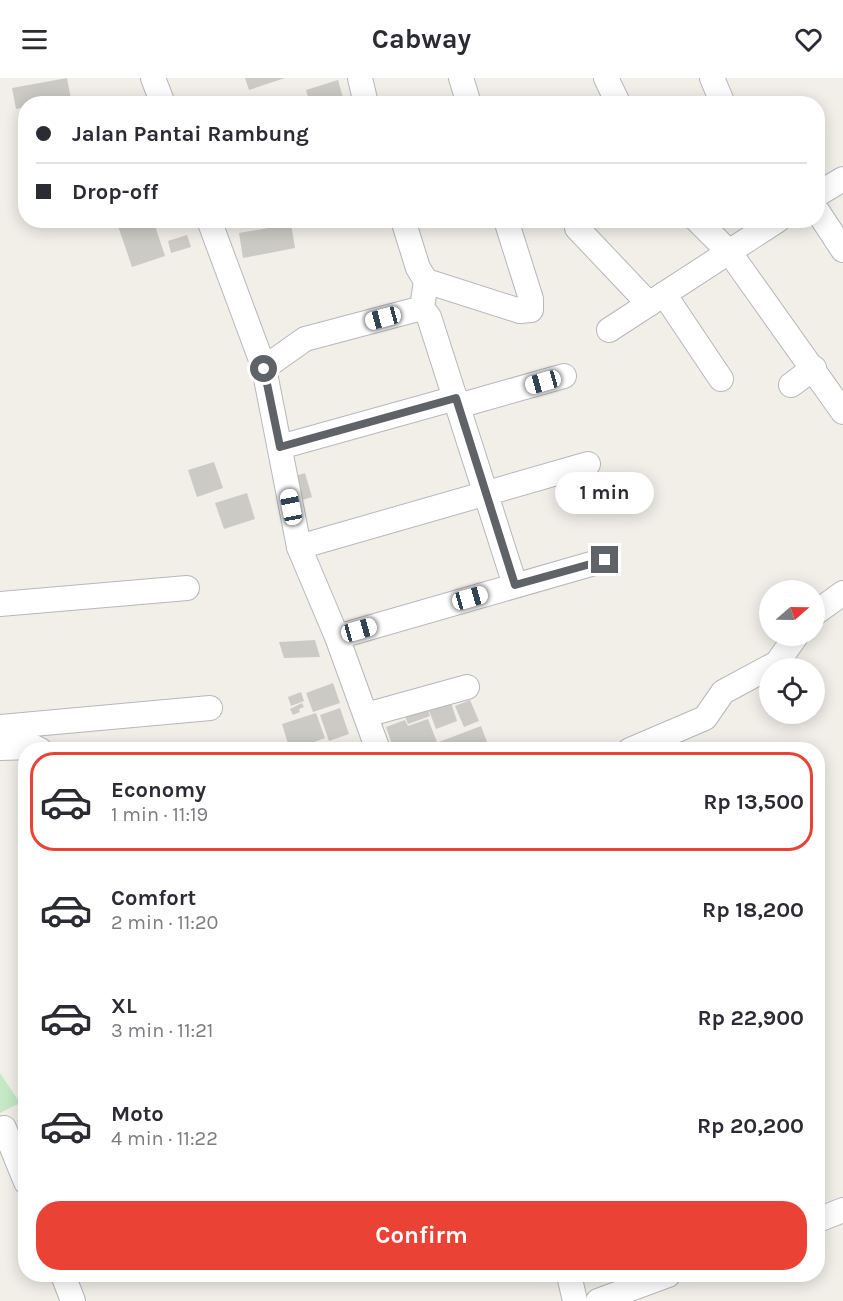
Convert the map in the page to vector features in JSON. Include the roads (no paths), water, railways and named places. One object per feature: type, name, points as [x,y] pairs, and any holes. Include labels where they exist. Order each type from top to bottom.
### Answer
[{"type":"street","points":[[153,78],[160,96]]},
{"type":"street","points":[[360,78],[364,96]]},
{"type":"street","points":[[461,78],[467,96]]},
{"type":"street","points":[[606,78],[615,96]]},
{"type":"street","points":[[712,78],[720,96]]},
{"type":"street","points":[[825,190],[843,179]]},
{"type":"street","points":[[825,223],[843,250]]},
{"type":"street","points":[[212,228],[264,369],[299,547],[337,637],[375,742]]},
{"type":"street","points":[[406,228],[418,268],[426,281],[422,308],[429,316],[515,585]]},
{"type":"street","points":[[426,281],[520,311],[531,310],[531,299],[509,228]]},
{"type":"street","points":[[577,228],[657,299],[721,379]]},
{"type":"street","points":[[705,228],[730,253],[814,368],[843,412]]},
{"type":"street","points":[[609,330],[766,228]]},
{"type":"street","points":[[264,369],[305,339],[422,308]]},
{"type":"street","points":[[791,385],[814,368]]},
{"type":"street","points":[[280,447],[564,376]]},
{"type":"street","points":[[299,547],[588,464]]},
{"type":"street","points":[[337,637],[605,560]]},
{"type":"street","points":[[0,604],[187,588]]},
{"type":"street","points":[[825,606],[843,592]]},
{"type":"street","points":[[649,742],[705,718],[723,692],[777,663],[789,646]]},
{"type":"street","points":[[366,715],[467,687]]},
{"type":"street","points":[[0,727],[210,708]]},
{"type":"street","points":[[0,748],[18,747]]},
{"type":"street","points":[[0,1130],[4,1128],[18,1162]]},
{"type":"street","points":[[825,1217],[843,1210]]},
{"type":"street","points":[[66,1282],[73,1301]]},
{"type":"street","points":[[571,1282],[575,1301]]},
{"type":"street","points":[[598,1301],[649,1282]]}]
